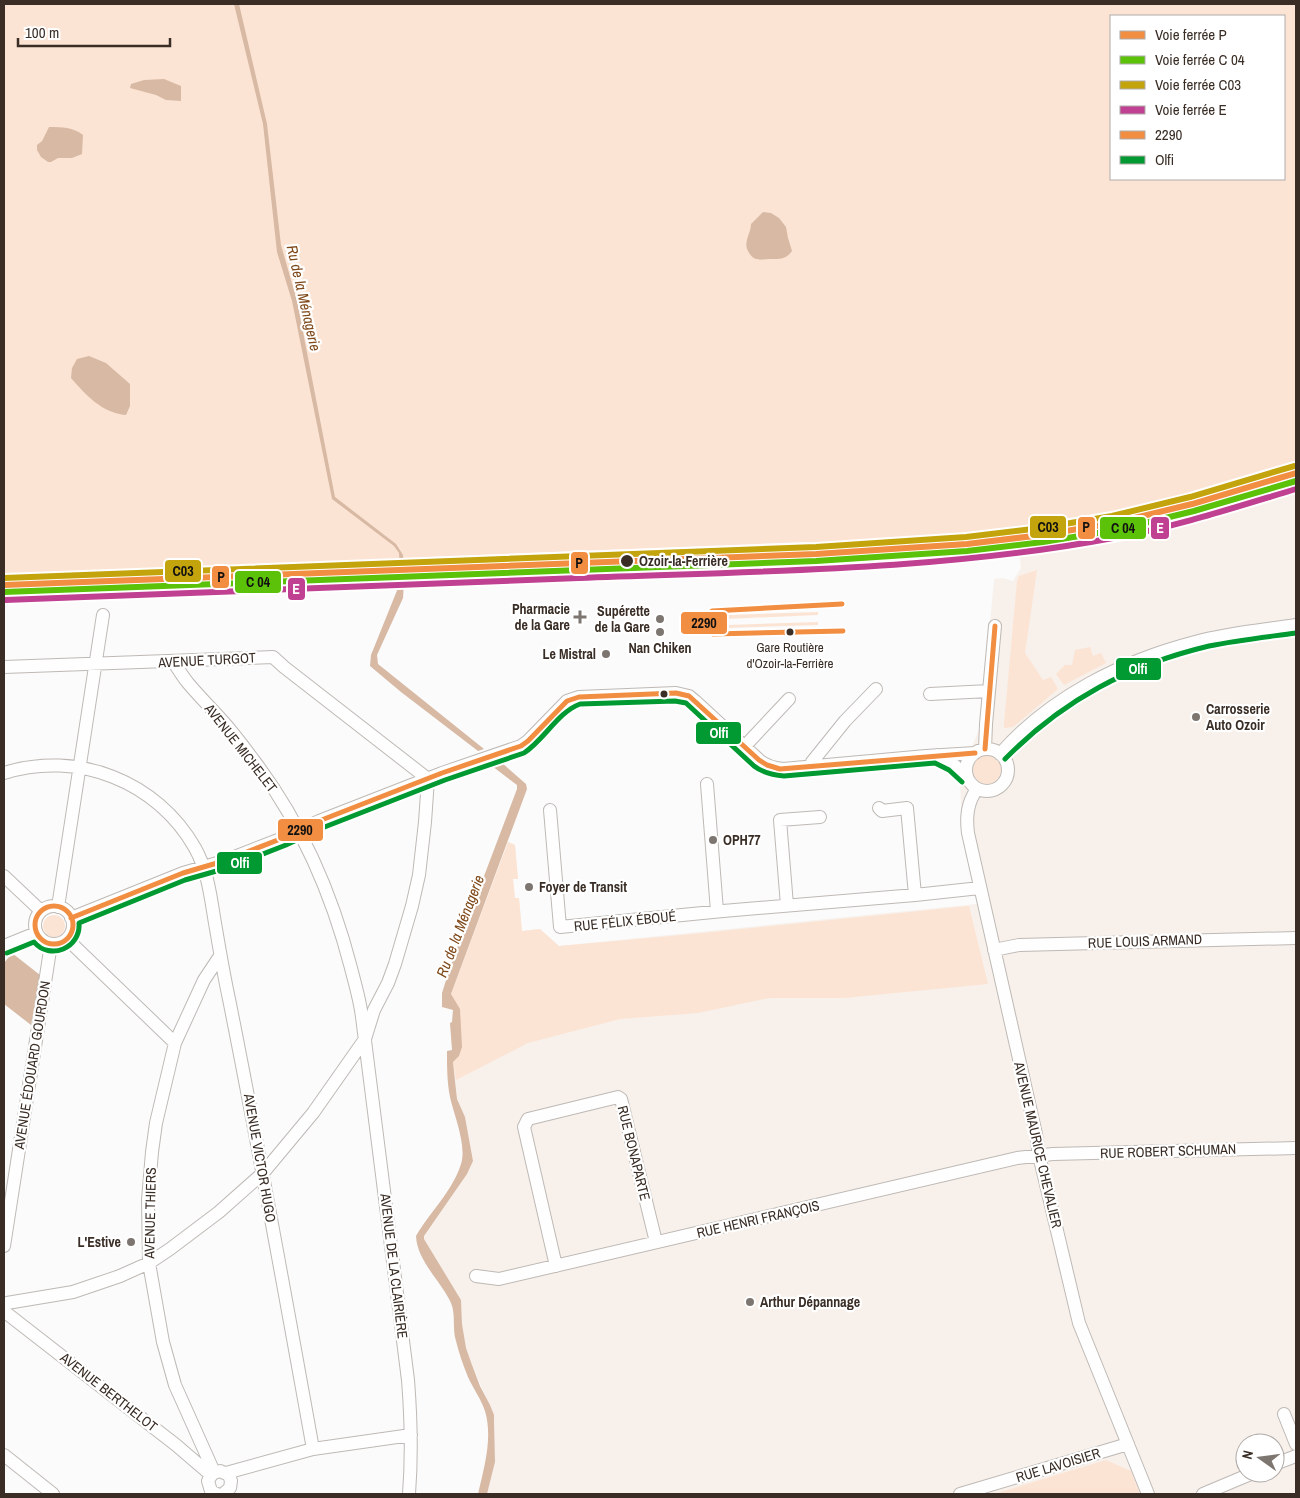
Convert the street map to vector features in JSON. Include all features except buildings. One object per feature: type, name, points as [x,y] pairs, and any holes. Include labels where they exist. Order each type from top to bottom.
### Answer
[{"type":"street","points":[[58,907],[78,767],[103,615]]},
{"type":"street","points":[[1000,754],[1039,716],[1067,696],[1114,671],[1160,652],[1196,641],[1296,625]]},
{"type":"street","points":[[967,777],[967,764],[980,751],[989,690],[995,626]]},
{"type":"street","name":"AVENUE TURGOT","points":[[4,667],[272,657],[428,779]]},
{"type":"street","name":"AVENUE MICHELET","points":[[173,661],[187,683],[220,717],[257,764],[299,830],[322,881],[343,936],[360,1003],[365,1039]]},
{"type":"street","points":[[812,766],[812,762],[833,735],[876,689]]},
{"type":"street","points":[[930,694],[989,690]]},
{"type":"street","points":[[71,918],[183,873],[283,838],[336,814],[521,746],[567,701],[582,697],[665,693],[689,696],[763,764],[775,768],[990,749],[1005,759],[1008,772],[1006,779],[1002,785],[990,791],[977,789],[953,764],[937,755]]},
{"type":"street","points":[[744,747],[789,699]]},
{"type":"street","name":"AVENUE VICTOR HUGO","points":[[4,773],[47,765],[78,767],[114,776],[134,786],[166,811],[187,836],[195,849],[208,882],[220,956],[258,1142],[313,1449]]},
{"type":"street","points":[[5,1306],[73,1292],[120,1276],[149,1263],[219,1212],[263,1173],[313,1113],[365,1039],[374,1010],[395,964],[419,874],[428,779]]},
{"type":"street","points":[[707,784],[717,911]]},
{"type":"street","name":"AVENUE MAURICE CHEVALIER","points":[[977,789],[969,804],[966,823],[1036,1134],[1039,1155],[1079,1323],[1148,1494]]},
{"type":"street","points":[[880,808],[882,810],[907,808],[915,895]]},
{"type":"street","name":"RUE FÉLIX ÉBOUÉ","points":[[550,810],[560,927],[980,888]]},
{"type":"street","points":[[787,905],[779,814],[820,816]]},
{"type":"street","points":[[4,876],[41,911]]},
{"type":"street","points":[[58,907],[63,909],[71,918],[72,929],[67,939],[57,944],[51,944],[42,940],[36,933],[36,921],[41,911],[58,907]]},
{"type":"street","points":[[4,946],[36,933]]},
{"type":"street","name":"RUE LOUIS ARMAND","points":[[994,950],[1019,945],[1296,938]]},
{"type":"street","points":[[67,939],[176,1043]]},
{"type":"street","name":"AVENUE ÉDOUARD GOURDON","points":[[4,1246],[51,944]]},
{"type":"street","name":"AVENUE THIERS","points":[[217,1473],[175,1385],[163,1342],[149,1263],[148,1200],[156,1123],[176,1043],[204,980],[220,956]]},
{"type":"street","name":"AVENUE DE LA CLAIRIÈRE","points":[[365,1039],[408,1380],[411,1435],[409,1494]]},
{"type":"street","name":"RUE BONAPARTE","points":[[556,1266],[524,1127],[528,1119],[618,1097],[621,1099],[656,1242]]},
{"type":"street","name":"RUE ROBERT SCHUMAN","points":[[1039,1155],[1296,1148]]},
{"type":"street","name":"RUE HENRI FRANÇOIS","points":[[476,1276],[499,1279],[1017,1158],[1039,1155]]},
{"type":"street","name":"AVENUE BERTHELOT","points":[[5,1306],[176,1445],[217,1473]]},
{"type":"street","points":[[1284,1414],[1296,1444]]},
{"type":"street","points":[[217,1473],[230,1478],[221,1493],[208,1481],[217,1473],[313,1449],[411,1435]]},
{"type":"street","name":"RUE LAVOISIER","points":[[960,1494],[1128,1444]]},
{"type":"street","points":[[4,1455],[53,1494]]},
{"type":"street","points":[[1203,1494],[1235,1481]]},
{"type":"shaded area","points":[[4,4],[1296,4],[1296,469],[1146,512],[1073,527],[996,537],[846,547],[808,542],[428,557],[408,566],[399,567],[398,565],[4,580]]},
{"type":"shaded area","points":[[234,4],[239,4],[267,124],[281,245],[297,301],[335,497],[396,544],[403,555],[404,566],[400,566],[399,553],[394,546],[332,499],[292,301],[277,252],[263,124]]},
{"type":"shaded area","points":[[164,79],[181,86],[181,101],[166,100],[156,95],[130,88],[131,84],[144,80]]},
{"type":"shaded area","points":[[49,127],[63,127],[83,135],[82,154],[72,158],[58,158],[51,162],[41,157],[37,150],[37,145],[42,141]]},
{"type":"shaded area","points":[[763,212],[771,213],[779,218],[786,227],[792,251],[785,257],[758,260],[750,255],[748,251],[746,244],[751,224]]},
{"type":"shaded area","points":[[89,356],[106,363],[130,384],[130,406],[126,415],[117,414],[102,407],[89,397],[71,378],[72,368],[77,359]]},
{"type":"shaded area","points":[[1296,469],[1296,1494],[487,1494],[495,1462],[495,1422],[493,1413],[466,1348],[461,1300],[424,1239],[424,1236],[467,1174],[473,1161],[465,1117],[457,1099],[450,1023],[452,1022],[453,1009],[508,842],[515,845],[518,879],[513,879],[515,898],[519,898],[522,931],[540,929],[559,946],[977,904],[962,833],[960,779],[981,724],[994,579],[1002,578],[1013,581],[1021,568],[1019,553],[911,562],[809,575],[808,561],[429,576],[430,589],[408,583],[408,566],[428,557],[428,568],[808,552],[808,542],[846,547],[996,537],[1073,527],[1146,512]]},
{"type":"shaded area","points":[[399,565],[399,582],[4,596],[4,580]]},
{"type":"shaded area","points":[[1037,570],[1025,653],[1043,680],[1051,677],[1058,689],[1013,727],[1004,728],[1017,581],[1019,576]]},
{"type":"shaded area","points":[[404,582],[403,598],[377,655],[378,664],[484,749],[478,751],[370,666],[371,655],[400,583]]},
{"type":"shaded area","points":[[818,612],[818,615],[726,619],[726,615]]},
{"type":"shaded area","points":[[818,622],[818,625],[726,628],[726,625]]},
{"type":"shaded area","points":[[1090,647],[1093,656],[1101,653],[1106,663],[1064,685],[1056,674],[1065,665],[1072,665],[1075,650]]},
{"type":"shaded area","points":[[987,756],[997,760],[1001,770],[997,780],[987,784],[977,780],[973,770],[977,760]]},
{"type":"shaded area","points":[[501,762],[526,784],[527,789],[451,994],[460,1009],[462,1047],[459,1056],[453,1062],[457,1099],[465,1117],[473,1161],[467,1174],[424,1236],[424,1239],[461,1300],[466,1348],[480,1386],[494,1415],[495,1462],[487,1494],[478,1494],[488,1442],[485,1411],[468,1377],[460,1355],[455,1336],[451,1303],[420,1254],[416,1236],[452,1184],[461,1164],[461,1140],[450,1097],[448,1080],[447,1051],[452,1050],[450,1023],[452,1022],[453,1010],[442,1007],[442,993],[453,958],[517,789],[517,785],[492,766]]},
{"type":"shaded area","points":[[508,842],[515,845],[518,879],[513,879],[515,898],[519,898],[522,931],[540,929],[559,946],[969,906],[988,984],[844,998],[769,998],[698,1013],[620,1019],[528,1043],[456,1080],[453,1062],[459,1056],[451,994]]},
{"type":"shaded area","points":[[54,915],[62,918],[65,926],[62,934],[54,937],[46,934],[43,926],[46,918]]},
{"type":"shaded area","points":[[12,953],[40,975],[31,1025],[4,1004],[4,963]]},
{"type":"shaded area","points":[[1106,1460],[1131,1471],[1140,1494],[994,1494]]},
{"type":"rail line","name":"C03","points":[[4,578],[816,547],[966,537],[1041,528],[1112,516],[1190,497],[1294,466]]},
{"type":"rail line","name":"P","points":[[4,585],[816,554],[967,544],[1042,535],[1114,523],[1192,504],[1296,473]]},
{"type":"rail line","name":"E","points":[[5,600],[780,571],[914,563],[1047,549],[1113,538],[1228,510],[1296,489]]},
{"type":"transit line","points":[[4,592],[816,561],[967,551],[1043,542],[1116,530],[1194,511],[1296,481]]},
{"type":"transit line","name":"2290","points":[[842,604],[712,611],[706,617],[704,624],[706,630],[713,634],[843,631]]},
{"type":"transit line","name":"2290","points":[[985,749],[995,626]]},
{"type":"transit line","name":"Olfi","points":[[1005,759],[1027,738],[1074,702],[1152,663],[1209,646],[1296,633]]},
{"type":"transit line","name":"2290","points":[[71,918],[183,873],[224,861],[283,838],[319,821],[442,773],[521,746],[567,701],[579,697],[676,693],[689,696],[759,760],[780,769],[975,753]]},
{"type":"transit line","name":"Olfi","points":[[7,953],[34,942],[48,951],[63,949],[75,939],[79,923],[185,880],[227,868],[286,845],[322,828],[445,780],[524,753],[565,713],[580,704],[675,701],[686,703],[754,766],[772,774],[784,776],[935,763],[949,770],[962,782]]},
{"type":"transit line","name":"2290","points":[[54,906],[67,912],[73,925],[67,938],[54,944],[41,938],[35,925],[41,912],[54,906]]},
{"type":"place","name":"Ozoir-la-Ferrière","points":[[627,561]]},
{"type":"place","name":"Pharmacie de la Gare","points":[[580,617]]},
{"type":"place","name":"Supérette de la Gare","points":[[660,619]]},
{"type":"place","name":"Nan Chiken","points":[[660,632]]},
{"type":"place","name":"Gare Routière d'Ozoir-la-Ferrière","points":[[790,632]]},
{"type":"place","name":"Le Mistral","points":[[606,654]]},
{"type":"place","name":"Carrosserie Auto Ozoir","points":[[1196,717]]},
{"type":"place","name":"OPH77","points":[[713,840]]},
{"type":"place","name":"Foyer de Transit","points":[[529,887]]},
{"type":"place","name":"L'Estive","points":[[131,1242]]},
{"type":"place","name":"Arthur Dépannage","points":[[750,1302]]},
{"type":"water label","name":"Ru de la Ménagerie","points":[[304,298]]},
{"type":"water label","name":"Ru de la Ménagerie","points":[[460,926]]}]
